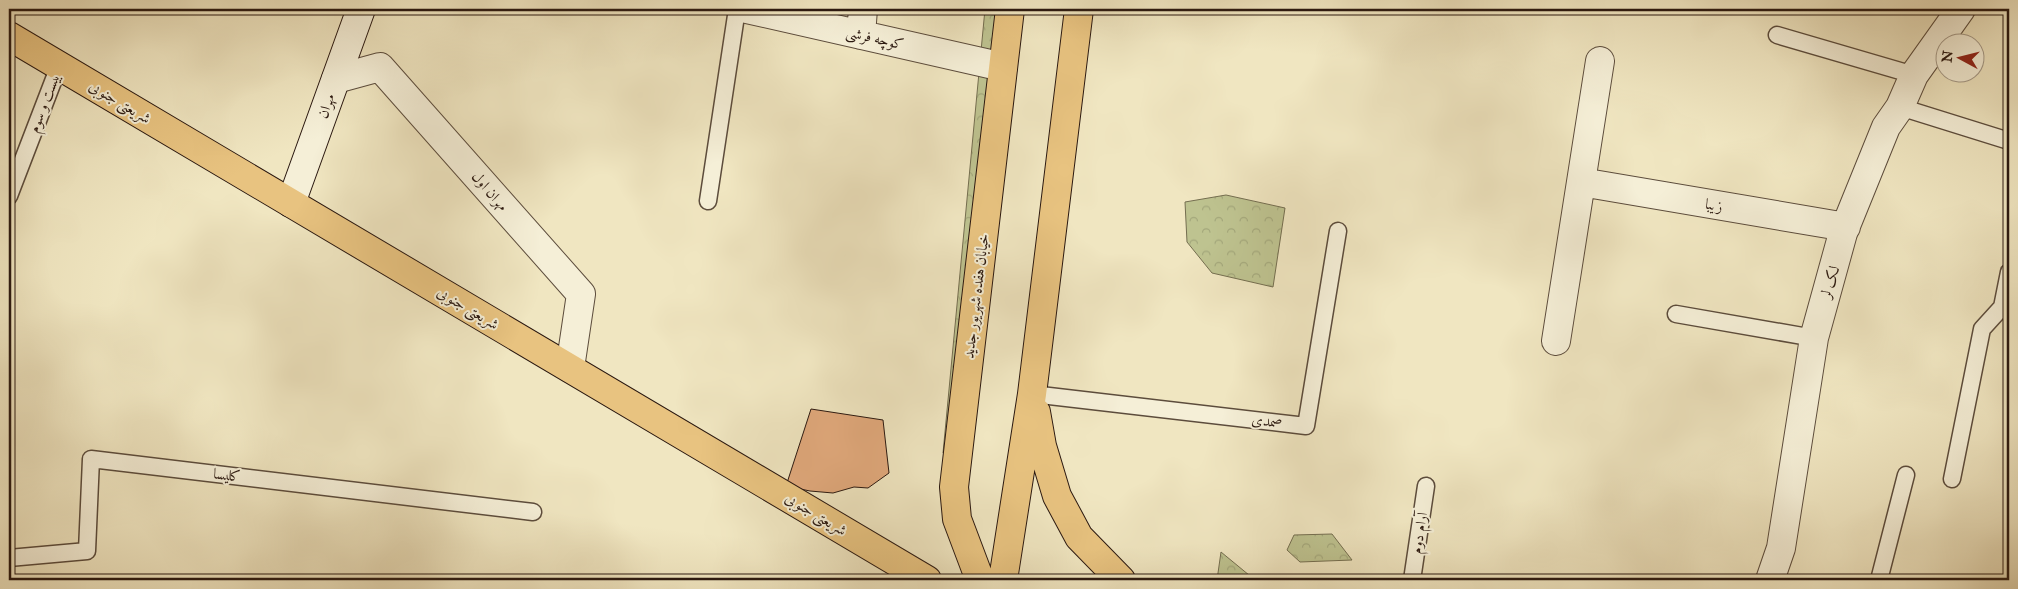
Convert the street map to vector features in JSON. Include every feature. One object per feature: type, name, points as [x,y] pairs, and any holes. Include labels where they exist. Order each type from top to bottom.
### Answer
[{"type":"main road","name":"خیابان هفده شهریور جدید","points":[[980,580],[957,519],[954,487],[1010,9]]},
{"type":"main road","points":[[1003,580],[1032,394],[1079,9]]},
{"type":"main road","name":"شریعتی جنوبی","points":[[9,36],[927,580]]},
{"type":"main road","points":[[1032,394],[1042,446],[1057,496],[1080,537],[1121,580]]},
{"type":"street","name":"مهران","points":[[291,203],[361,9]]},
{"type":"street","name":"کوچه فرشی","points":[[747,9],[862,22],[1003,67]]},
{"type":"street","name":"لک لر","points":[[1770,580],[1781,548],[1814,338],[1846,228],[1886,127],[1900,107],[1914,75],[1961,9]]},
{"type":"street","points":[[1556,341],[1600,61]]},
{"type":"street","name":"مهران اول","points":[[336,79],[380,66],[581,294],[570,368]]},
{"type":"street","name":"زیبا","points":[[1581,182],[1846,228]]},
{"type":"lane","points":[[708,201],[737,9]]},
{"type":"lane","points":[[1777,35],[1914,75]]},
{"type":"lane","name":"بیست و سوم","points":[[9,196],[58,66]]},
{"type":"lane","points":[[1900,107],[2009,141]]},
{"type":"lane","name":"صمدی","points":[[1032,394],[1306,426],[1338,231]]},
{"type":"lane","points":[[1952,479],[1982,329],[2002,307],[2009,272]]},
{"type":"lane","points":[[1676,314],[1814,338]]},
{"type":"lane","name":"کلیسا","points":[[9,558],[87,551],[91,459],[533,512]]},
{"type":"lane","points":[[1879,580],[1906,475]]},
{"type":"lane","name":"آرام دوم","points":[[1412,580],[1426,486]]},
{"type":"green space","points":[[985,9],[1007,9],[957,461],[943,453]]},
{"type":"green space","points":[[1226,195],[1285,208],[1273,287],[1212,273],[1187,242],[1185,202]]},
{"type":"green space","points":[[1332,534],[1352,560],[1300,562],[1287,550],[1294,535]]},
{"type":"green space","points":[[1221,552],[1255,580],[1217,580]]},
{"type":"green space","points":[[1128,574],[1205,580],[1135,580]]},
{"type":"building","points":[[811,409],[883,420],[889,473],[868,488],[854,487],[833,493],[786,486]]}]
